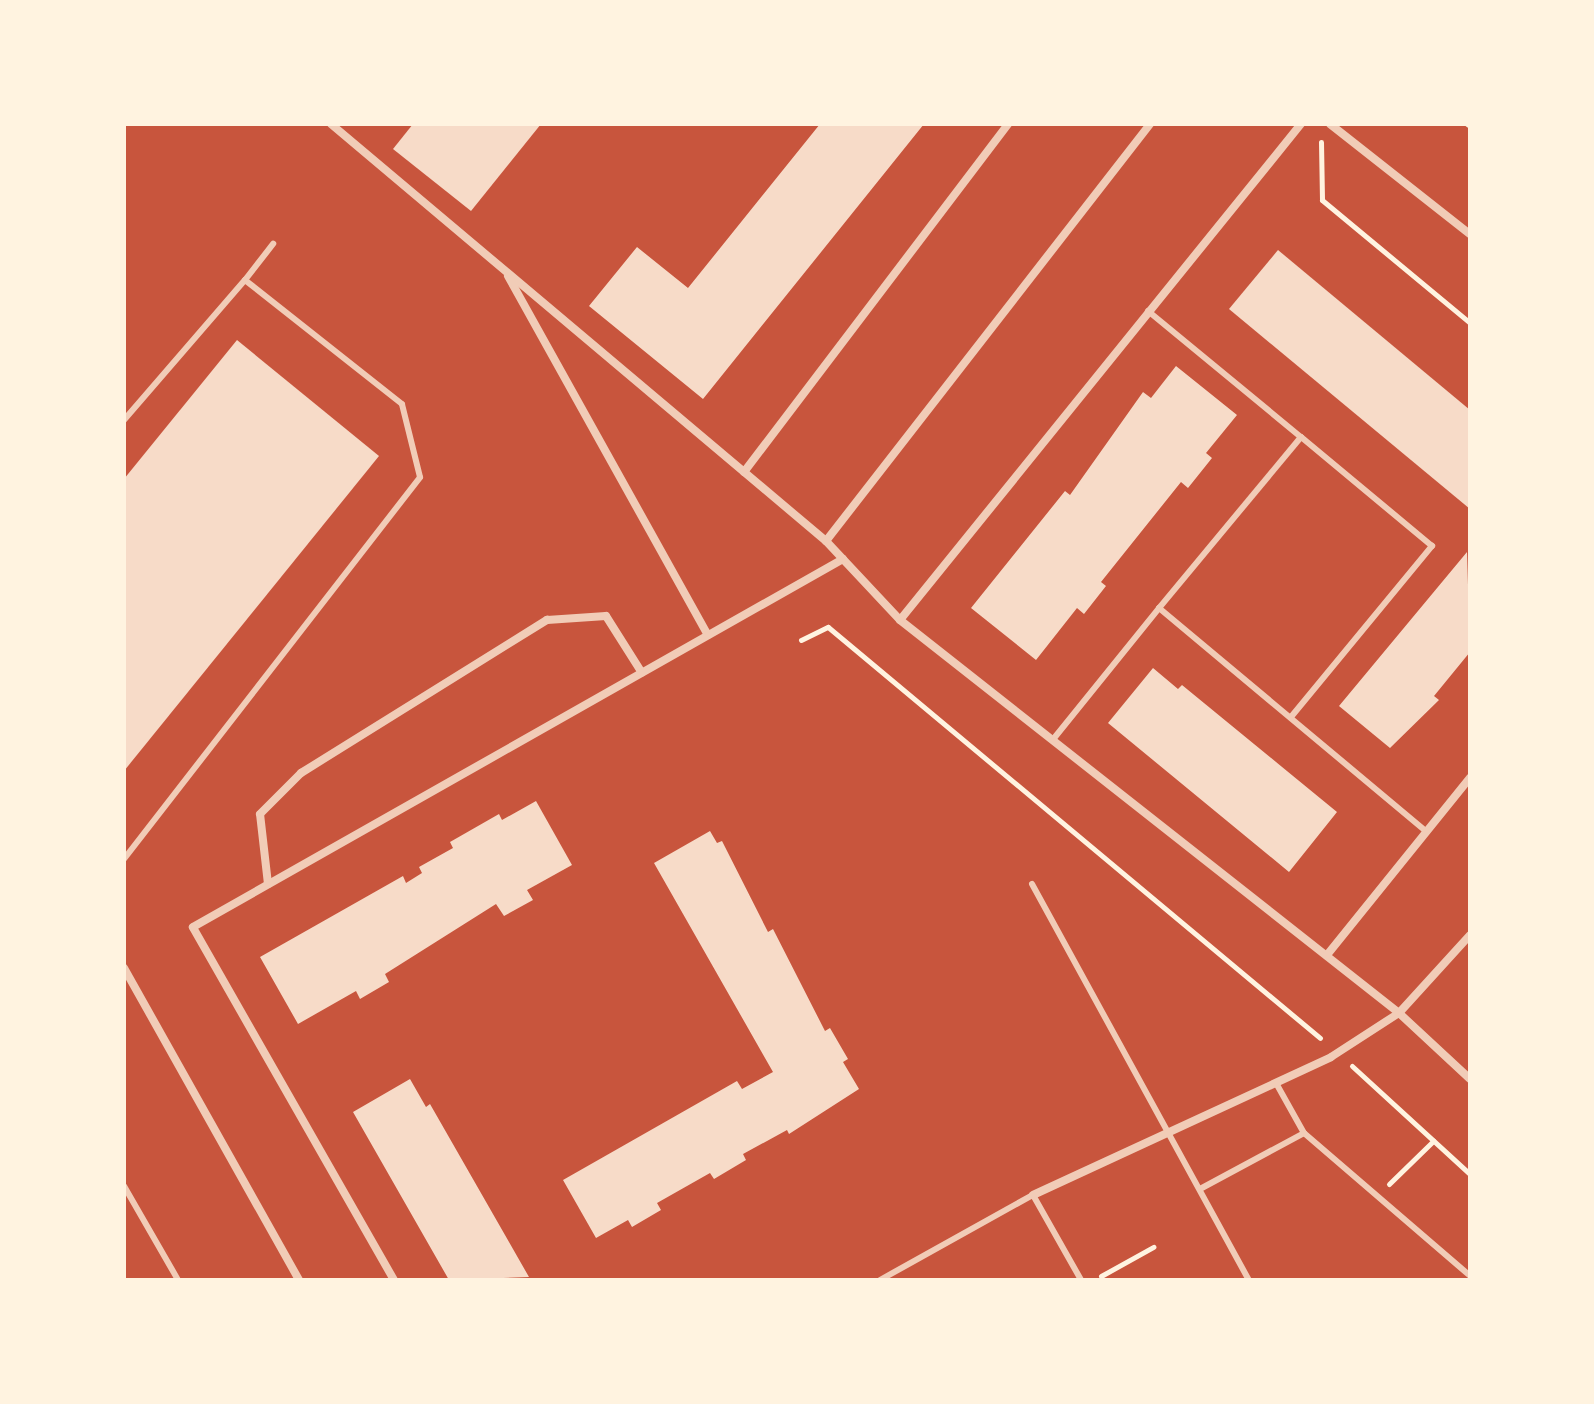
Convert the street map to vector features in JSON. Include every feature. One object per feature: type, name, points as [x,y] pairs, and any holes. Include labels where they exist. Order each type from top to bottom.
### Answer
[{"type":"street","points":[[331,124],[826,541],[900,620],[1055,737],[1327,955],[1399,1013],[1470,1079]]},
{"type":"street","points":[[343,134],[351,124]]},
{"type":"street","points":[[744,472],[1008,124]]},
{"type":"street","points":[[826,541],[1150,124]]},
{"type":"street","points":[[900,620],[1147,310],[1301,124]]},
{"type":"street","points":[[1330,124],[1470,234]]},
{"type":"street","points":[[505,272],[708,635]]},
{"type":"street","points":[[394,1280],[193,927],[843,559]]},
{"type":"street","points":[[268,884],[260,814],[301,773],[547,620],[606,616],[642,673]]},
{"type":"street","points":[[1327,955],[1470,778]]},
{"type":"street","points":[[1033,1195],[1337,1052],[1399,1013],[1470,935]]},
{"type":"street","points":[[124,968],[299,1280]]},
{"type":"lane","points":[[124,420],[273,244]]},
{"type":"lane","points":[[124,859],[420,477],[402,404],[245,280]]},
{"type":"lane","points":[[1147,310],[1432,546],[1291,717]]},
{"type":"lane","points":[[1055,737],[1301,437]]},
{"type":"lane","points":[[1159,608],[1426,831]]},
{"type":"lane","points":[[1032,884],[1249,1280]]},
{"type":"lane","points":[[1276,1083],[1304,1133],[1470,1276]]},
{"type":"lane","points":[[1200,1189],[1304,1133]]},
{"type":"lane","points":[[124,1186],[178,1280]]},
{"type":"lane","points":[[880,1280],[1033,1195],[1081,1280]]},
{"type":"path","points":[[1321,139],[1322,200],[1470,323]]},
{"type":"path","points":[[801,640],[828,627],[1337,1052],[1470,1174]]},
{"type":"path","points":[[1377,1196],[1433,1141]]},
{"type":"path","points":[[1094,1280],[1153,1247]]},
{"type":"building","points":[[413,124],[541,124],[471,211],[393,149]]},
{"type":"building","points":[[820,124],[924,124],[703,399],[589,306],[637,247],[688,288]]},
{"type":"building","points":[[1278,250],[1470,410],[1470,509],[1229,309]]},
{"type":"building","points":[[237,340],[379,456],[124,771],[124,479]]},
{"type":"building","points":[[1176,366],[1237,415],[1206,453],[1212,458],[1188,488],[1181,482],[1101,582],[1106,586],[1084,614],[1077,608],[1036,660],[971,608],[1065,491],[1070,495],[1143,392],[1151,398]]},
{"type":"building","points":[[1467,552],[1470,652],[1434,696],[1439,700],[1390,748],[1339,706]]},
{"type":"building","points":[[1153,668],[1178,689],[1182,685],[1337,812],[1289,872],[1108,723]]},
{"type":"building","points":[[536,801],[572,865],[527,890],[533,900],[504,916],[496,904],[385,974],[389,982],[360,999],[356,991],[298,1024],[260,957],[403,876],[406,883],[422,873],[419,867],[453,848],[450,842],[499,814],[502,820]]},
{"type":"building","points":[[710,831],[717,843],[722,841],[768,932],[773,929],[825,1031],[830,1028],[848,1059],[843,1062],[859,1089],[789,1134],[787,1130],[743,1154],[746,1160],[714,1179],[710,1173],[657,1203],[661,1210],[632,1227],[628,1220],[596,1238],[563,1180],[737,1081],[742,1089],[773,1072],[654,863]]},
{"type":"building","points":[[410,1079],[426,1107],[430,1104],[529,1277],[449,1280],[353,1112]]}]
